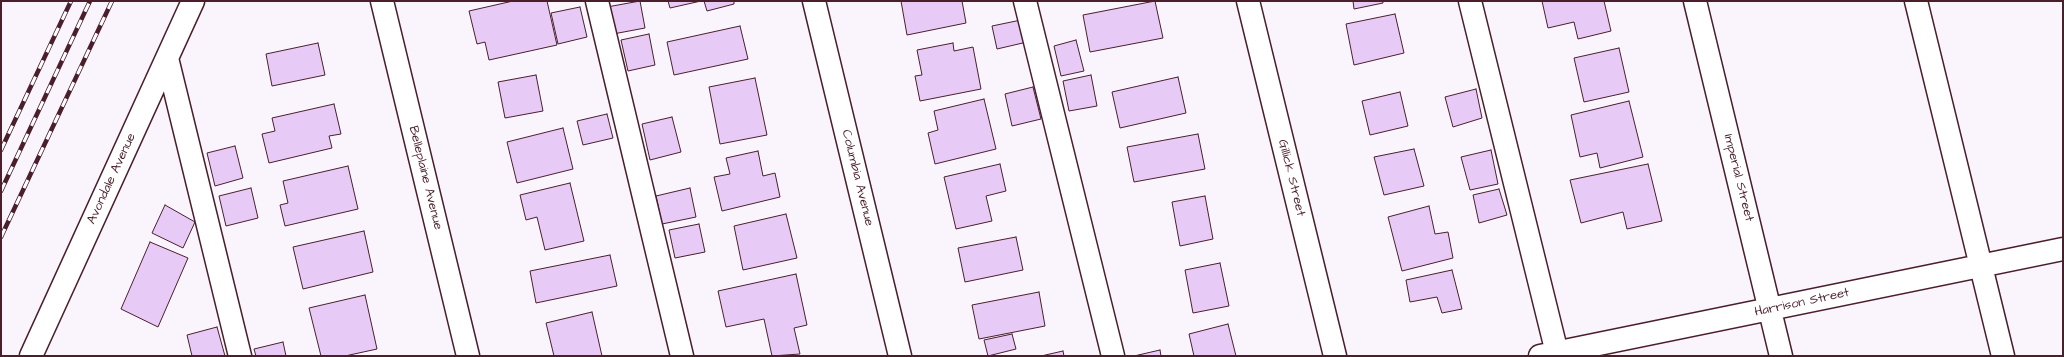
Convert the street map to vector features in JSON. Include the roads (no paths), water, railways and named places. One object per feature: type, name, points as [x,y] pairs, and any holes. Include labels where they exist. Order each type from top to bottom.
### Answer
[{"type":"street","name":"Avondale Avenue","points":[[31,356],[193,1]]},
{"type":"street","name":"Belleplaine Avenue","points":[[382,1],[468,356]]},
{"type":"street","points":[[597,1],[682,356]]},
{"type":"street","name":"Columbia Avenue","points":[[814,1],[900,356]]},
{"type":"street","points":[[1025,1],[1113,356]]},
{"type":"street","name":"Gillick Street","points":[[1248,1],[1335,356]]},
{"type":"street","points":[[1470,1],[1548,354]]},
{"type":"street","name":"Imperial Street","points":[[1695,1],[1782,356]]},
{"type":"street","points":[[1916,1],[2003,356]]},
{"type":"street","points":[[167,58],[240,356]]},
{"type":"street","name":"Harrison Street","points":[[1548,354],[2063,249]]},
{"type":"railway","points":[[1,150],[71,1]]},
{"type":"railway","points":[[1,191],[90,1]]},
{"type":"railway","points":[[1,237],[112,1]]}]
